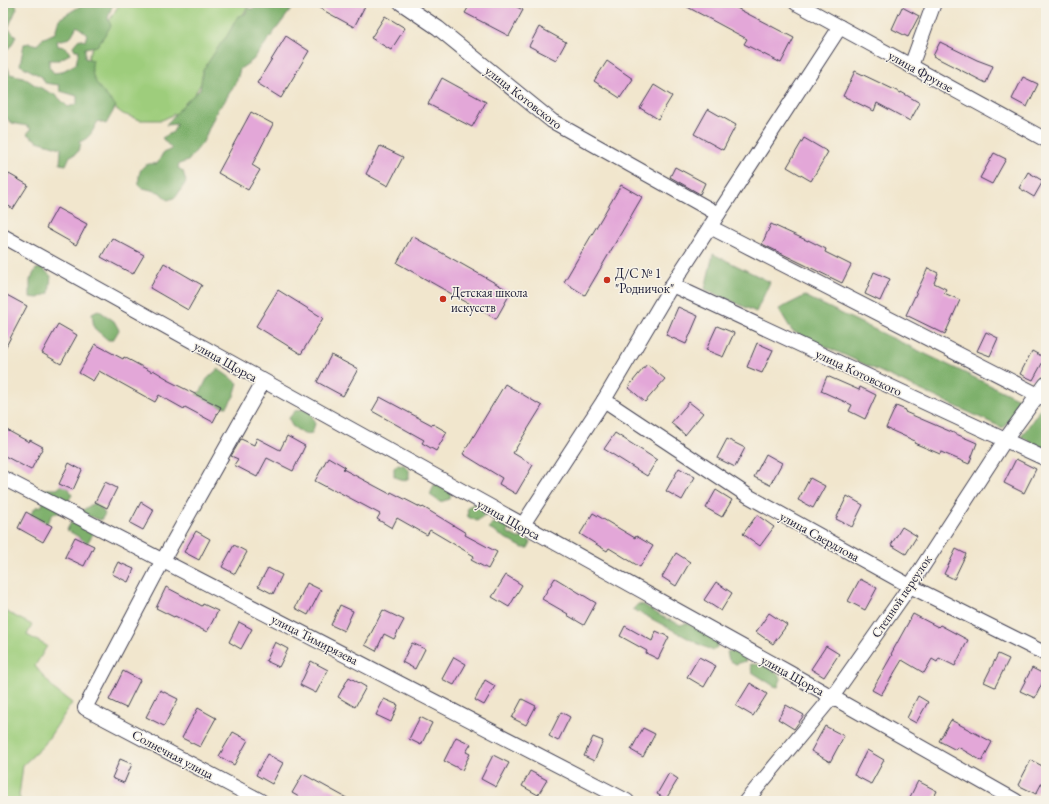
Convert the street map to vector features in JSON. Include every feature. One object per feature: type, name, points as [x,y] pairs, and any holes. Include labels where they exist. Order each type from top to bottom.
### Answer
[{"type":"street","name":"улица Котовского","points":[[401,3],[438,28],[552,121],[718,214]]},
{"type":"street","name":"улица Фрунзе","points":[[796,3],[1046,140]]},
{"type":"street","points":[[911,66],[934,3]]},
{"type":"street","points":[[522,526],[604,400],[672,285],[840,27]]},
{"type":"street","points":[[710,227],[1043,393]]},
{"type":"street","name":"улица Щорса","points":[[3,236],[263,382],[832,697],[1016,801]]},
{"type":"street","name":"улица Котовского","points":[[672,285],[1046,459]]},
{"type":"street","points":[[163,560],[263,382]]},
{"type":"street","name":"Степной переулок","points":[[746,801],[832,697],[910,586],[1006,440],[1043,393]]},
{"type":"street","name":"улица Свердлова","points":[[604,400],[750,498],[910,586],[1046,654]]},
{"type":"street","name":"улица Тимирязева","points":[[3,478],[627,801]]},
{"type":"street","name":"Солнечная улица","points":[[163,560],[85,708],[261,801]]},
{"type":"green space","points":[[3,3],[15,3],[17,8],[8,28],[16,36],[12,45],[4,52]]},
{"type":"green space","points":[[89,3],[113,3],[108,18],[111,26],[97,46],[85,48],[85,58],[93,60],[92,73],[94,79],[102,91],[116,106],[106,124],[98,121],[89,136],[83,141],[79,142],[81,145],[76,154],[70,156],[66,165],[60,164],[61,148],[37,141],[27,134],[31,129],[27,126],[12,123],[3,115],[3,62],[8,68],[10,74],[23,77],[57,96],[68,107],[77,104],[77,96],[60,91],[59,85],[45,83],[42,77],[20,65],[24,44],[30,43],[37,45],[42,39],[55,33],[59,19],[82,5],[87,6]],"holes":[[[77,26],[87,34],[85,41],[79,39],[73,46],[75,50],[79,50],[76,64],[61,72],[54,73],[49,67],[49,60],[59,60],[70,54],[66,47],[58,46],[57,41],[70,38]]]},
{"type":"green space","points":[[120,3],[250,3],[186,108],[162,120],[140,120],[123,114],[104,100],[87,68],[89,54]]},
{"type":"green space","points":[[254,3],[296,3],[253,60],[240,69],[237,80],[223,104],[218,108],[203,142],[188,161],[179,164],[178,168],[183,171],[186,182],[176,197],[168,200],[159,192],[143,188],[139,185],[139,176],[142,168],[147,164],[157,164],[163,153],[172,149],[162,138],[173,132],[177,124],[166,125],[184,104],[200,89],[203,70],[227,36],[238,16],[245,14],[248,8],[252,9],[256,6]]},
{"type":"green space","points":[[713,254],[770,282],[756,312],[705,289]]},
{"type":"green space","points":[[42,268],[51,276],[49,293],[38,298],[30,297],[30,280],[36,269]]},
{"type":"green space","points":[[805,296],[1023,401],[1003,428],[792,331],[779,309]]},
{"type":"green space","points":[[98,310],[114,321],[119,330],[113,340],[108,340],[94,328],[92,313]]},
{"type":"green space","points":[[218,369],[238,383],[234,396],[227,407],[205,405],[193,396],[201,391],[207,379]]},
{"type":"green space","points":[[1041,408],[1046,410],[1046,449],[1021,437]]},
{"type":"green space","points":[[305,409],[311,413],[315,424],[312,433],[304,434],[292,426],[289,418],[296,410]]},
{"type":"green space","points":[[398,464],[404,465],[409,470],[409,478],[403,481],[394,476],[394,468]]},
{"type":"green space","points":[[66,482],[72,495],[61,512],[53,514],[47,523],[42,524],[30,515],[36,507],[42,506],[46,489],[57,489]]},
{"type":"green space","points":[[440,483],[449,489],[450,499],[440,502],[430,495],[434,485]]},
{"type":"green space","points":[[94,503],[101,508],[105,514],[101,520],[83,514],[83,510]]},
{"type":"green space","points":[[475,504],[482,507],[484,516],[477,521],[468,517],[467,507]]},
{"type":"green space","points":[[79,519],[91,526],[93,534],[86,545],[81,543],[79,537],[67,530],[71,522]]},
{"type":"green space","points":[[492,523],[508,526],[508,533],[518,538],[525,538],[531,542],[528,548],[523,548],[489,529]]},
{"type":"green space","points":[[638,604],[644,605],[661,616],[681,625],[686,623],[718,639],[717,647],[712,651],[633,609]]},
{"type":"green space","points":[[3,610],[32,625],[27,635],[47,646],[35,666],[55,690],[72,703],[44,745],[23,765],[19,796],[21,801],[3,801]]},
{"type":"green space","points":[[735,650],[743,652],[746,661],[736,664],[729,660],[727,652]]},
{"type":"green space","points":[[750,664],[768,667],[775,671],[781,679],[778,687],[752,672]]},
{"type":"building","points":[[310,3],[359,3],[365,6],[354,27]]},
{"type":"building","points":[[471,3],[509,3],[523,10],[509,36],[465,13]]},
{"type":"building","points":[[680,3],[727,3],[794,38],[781,63],[744,44],[747,39]]},
{"type":"building","points":[[902,7],[919,16],[908,37],[892,29]]},
{"type":"building","points":[[385,16],[405,28],[391,50],[371,38]]},
{"type":"building","points":[[539,27],[566,42],[556,60],[529,46]]},
{"type":"building","points":[[286,36],[309,51],[281,98],[257,83]]},
{"type":"building","points":[[940,42],[993,66],[986,83],[933,56]]},
{"type":"building","points":[[607,61],[633,79],[620,98],[594,81]]},
{"type":"building","points":[[855,71],[901,92],[920,103],[910,121],[877,103],[874,111],[843,96]]},
{"type":"building","points":[[1023,77],[1038,84],[1027,107],[1012,99]]},
{"type":"building","points":[[442,78],[486,102],[472,127],[428,104]]},
{"type":"building","points":[[654,85],[672,96],[658,119],[640,108]]},
{"type":"building","points":[[708,109],[736,125],[723,150],[694,134]]},
{"type":"building","points":[[251,112],[273,124],[252,165],[260,170],[248,190],[218,173]]},
{"type":"building","points":[[804,138],[828,152],[811,181],[787,167]]},
{"type":"building","points":[[380,146],[403,157],[388,186],[366,174]]},
{"type":"building","points":[[994,153],[1006,159],[992,184],[980,178]]},
{"type":"building","points":[[675,167],[705,183],[700,194],[670,177]]},
{"type":"building","points":[[1028,172],[1043,181],[1034,197],[1019,188]]},
{"type":"building","points":[[9,174],[28,185],[13,209],[3,202],[3,183]]},
{"type":"building","points":[[621,185],[642,197],[585,295],[564,282]]},
{"type":"building","points":[[57,208],[87,224],[76,245],[46,228]]},
{"type":"building","points":[[771,224],[826,249],[825,252],[851,265],[842,283],[762,244]]},
{"type":"building","points":[[412,236],[511,292],[496,319],[397,263]]},
{"type":"building","points":[[112,238],[144,255],[133,274],[101,257]]},
{"type":"building","points":[[164,263],[202,285],[188,310],[150,288]]},
{"type":"building","points":[[928,268],[938,273],[934,283],[946,289],[944,293],[960,300],[945,334],[906,315]]},
{"type":"building","points":[[874,272],[890,279],[880,301],[865,294]]},
{"type":"building","points":[[278,290],[323,318],[301,354],[256,326]]},
{"type":"building","points":[[3,293],[27,306],[3,352]]},
{"type":"building","points":[[678,307],[698,316],[686,344],[666,335]]},
{"type":"building","points":[[58,324],[77,335],[61,364],[42,353]]},
{"type":"building","points":[[717,326],[734,333],[723,357],[706,350]]},
{"type":"building","points":[[986,332],[998,338],[990,356],[977,351]]},
{"type":"building","points":[[757,343],[773,350],[762,373],[747,367]]},
{"type":"building","points":[[95,344],[152,372],[153,370],[168,379],[167,380],[221,407],[213,422],[185,407],[184,409],[159,395],[155,402],[99,371],[93,381],[79,373]]},
{"type":"building","points":[[1032,351],[1045,358],[1033,380],[1020,374]]},
{"type":"building","points":[[331,355],[358,369],[343,396],[317,382]]},
{"type":"building","points":[[647,364],[665,379],[645,402],[628,387]]},
{"type":"building","points":[[827,376],[859,390],[860,387],[876,395],[865,419],[849,411],[852,405],[821,391]]},
{"type":"building","points":[[505,384],[542,406],[513,453],[533,465],[516,494],[499,484],[502,478],[463,454]]},
{"type":"building","points":[[380,397],[447,432],[436,451],[422,443],[424,440],[372,411]]},
{"type":"building","points":[[689,402],[703,413],[685,435],[671,423]]},
{"type":"building","points":[[896,406],[906,410],[905,412],[977,443],[969,464],[941,452],[940,454],[914,443],[915,441],[886,428]]},
{"type":"building","points":[[3,428],[29,442],[30,440],[43,447],[31,470],[3,455]]},
{"type":"building","points":[[615,433],[657,460],[647,476],[604,449]]},
{"type":"building","points":[[287,436],[305,446],[293,471],[267,458],[257,477],[234,465],[238,459],[231,456],[241,439],[254,445],[257,438],[280,450]]},
{"type":"building","points":[[727,439],[745,448],[735,467],[717,458]]},
{"type":"building","points":[[766,454],[782,463],[770,485],[754,477]]},
{"type":"building","points":[[328,457],[345,467],[343,469],[390,494],[391,492],[422,508],[423,507],[466,533],[465,535],[497,552],[488,569],[471,560],[474,556],[430,530],[427,535],[397,518],[392,528],[377,519],[380,514],[315,481]]},
{"type":"building","points":[[1016,459],[1036,469],[1024,493],[1004,483]]},
{"type":"building","points":[[69,463],[82,470],[73,490],[59,484]]},
{"type":"building","points":[[679,468],[695,477],[682,500],[666,491]]},
{"type":"building","points":[[810,478],[825,486],[813,508],[798,500]]},
{"type":"building","points":[[105,482],[117,488],[107,508],[95,502]]},
{"type":"building","points":[[716,490],[732,500],[722,517],[706,508]]},
{"type":"building","points":[[847,496],[863,505],[852,527],[836,519]]},
{"type":"building","points":[[141,502],[154,510],[143,530],[130,523]]},
{"type":"building","points":[[26,512],[52,526],[43,542],[18,528]]},
{"type":"building","points":[[593,513],[635,538],[636,536],[653,546],[640,567],[609,548],[607,551],[580,534]]},
{"type":"building","points":[[757,515],[774,527],[760,546],[743,534]]},
{"type":"building","points":[[902,527],[917,536],[906,554],[891,545]]},
{"type":"building","points":[[196,531],[210,539],[199,560],[184,552]]},
{"type":"building","points":[[75,537],[94,546],[84,566],[65,557]]},
{"type":"building","points":[[234,545],[247,552],[235,574],[222,567]]},
{"type":"building","points":[[956,549],[966,554],[954,579],[944,574]]},
{"type":"building","points":[[676,553],[690,562],[676,586],[662,577]]},
{"type":"building","points":[[118,562],[134,569],[128,582],[112,574]]},
{"type":"building","points":[[268,568],[282,575],[273,594],[258,586]]},
{"type":"building","points":[[506,575],[522,585],[509,607],[492,597]]},
{"type":"building","points":[[555,578],[596,603],[584,625],[542,599]]},
{"type":"building","points":[[860,579],[877,588],[865,610],[848,601]]},
{"type":"building","points":[[716,582],[732,593],[721,611],[704,600]]},
{"type":"building","points":[[307,583],[321,590],[308,615],[295,608]]},
{"type":"building","points":[[166,587],[202,606],[203,604],[218,611],[207,632],[156,608]]},
{"type":"building","points":[[340,605],[353,611],[344,631],[331,625]]},
{"type":"building","points":[[383,610],[404,620],[394,639],[384,634],[376,651],[365,645]]},
{"type":"building","points":[[769,613],[787,625],[773,644],[756,632]]},
{"type":"building","points":[[913,614],[938,627],[940,625],[968,640],[955,666],[939,658],[937,662],[932,659],[924,673],[902,660],[881,695],[872,690]]},
{"type":"building","points":[[239,622],[252,629],[241,649],[229,642]]},
{"type":"building","points":[[625,626],[652,641],[656,631],[669,637],[658,659],[620,636]]},
{"type":"building","points":[[275,642],[288,649],[279,667],[266,661]]},
{"type":"building","points":[[412,643],[425,649],[415,669],[402,662]]},
{"type":"building","points":[[826,646],[839,654],[824,677],[811,669]]},
{"type":"building","points":[[998,654],[1009,659],[995,687],[984,682]]},
{"type":"building","points":[[454,657],[466,664],[454,685],[442,679]]},
{"type":"building","points":[[699,657],[716,666],[704,687],[687,677]]},
{"type":"building","points":[[311,661],[328,670],[316,693],[300,685]]},
{"type":"building","points":[[1032,668],[1046,675],[1035,698],[1020,691]]},
{"type":"building","points":[[123,671],[140,680],[126,708],[109,700]]},
{"type":"building","points":[[349,677],[366,687],[355,707],[338,697]]},
{"type":"building","points":[[485,680],[495,686],[484,705],[475,700]]},
{"type":"building","points":[[750,683],[767,694],[753,716],[736,706]]},
{"type":"building","points":[[160,690],[178,699],[164,726],[146,717]]},
{"type":"building","points":[[918,696],[928,702],[916,723],[907,718]]},
{"type":"building","points":[[384,699],[398,705],[391,722],[376,715]]},
{"type":"building","points":[[522,699],[536,706],[526,725],[512,718]]},
{"type":"building","points":[[786,705],[804,715],[794,729],[778,719]]},
{"type":"building","points":[[198,708],[216,718],[200,747],[182,738]]},
{"type":"building","points":[[561,712],[570,717],[558,741],[549,736]]},
{"type":"building","points":[[420,717],[432,723],[421,745],[409,739]]},
{"type":"building","points":[[951,720],[992,742],[982,761],[958,747],[956,750],[939,741]]},
{"type":"building","points":[[825,726],[844,736],[830,762],[811,751]]},
{"type":"building","points":[[643,728],[655,734],[643,757],[631,750]]},
{"type":"building","points":[[233,732],[248,740],[234,765],[219,756]]},
{"type":"building","points":[[456,737],[471,744],[466,752],[470,754],[462,770],[444,761]]},
{"type":"building","points":[[593,737],[603,741],[594,761],[584,756]]},
{"type":"building","points":[[867,750],[884,760],[871,784],[854,775]]},
{"type":"building","points":[[267,754],[283,763],[272,784],[256,775]]},
{"type":"building","points":[[493,755],[509,763],[496,787],[481,779]]},
{"type":"building","points":[[120,759],[132,764],[124,783],[112,778]]},
{"type":"building","points":[[1031,760],[1046,768],[1046,775],[1036,794],[1018,785]]},
{"type":"building","points":[[530,771],[547,780],[538,795],[522,786]]},
{"type":"building","points":[[669,773],[678,779],[666,799],[657,794]]},
{"type":"building","points":[[303,774],[352,801],[306,801],[292,793]]},
{"type":"building","points":[[918,781],[937,791],[932,801],[908,801]]},
{"type":"place","name":"Д/С № 1 \"Родничок\"","points":[[607,280]]},
{"type":"place","name":"Детская школа искусств","points":[[443,299]]}]
